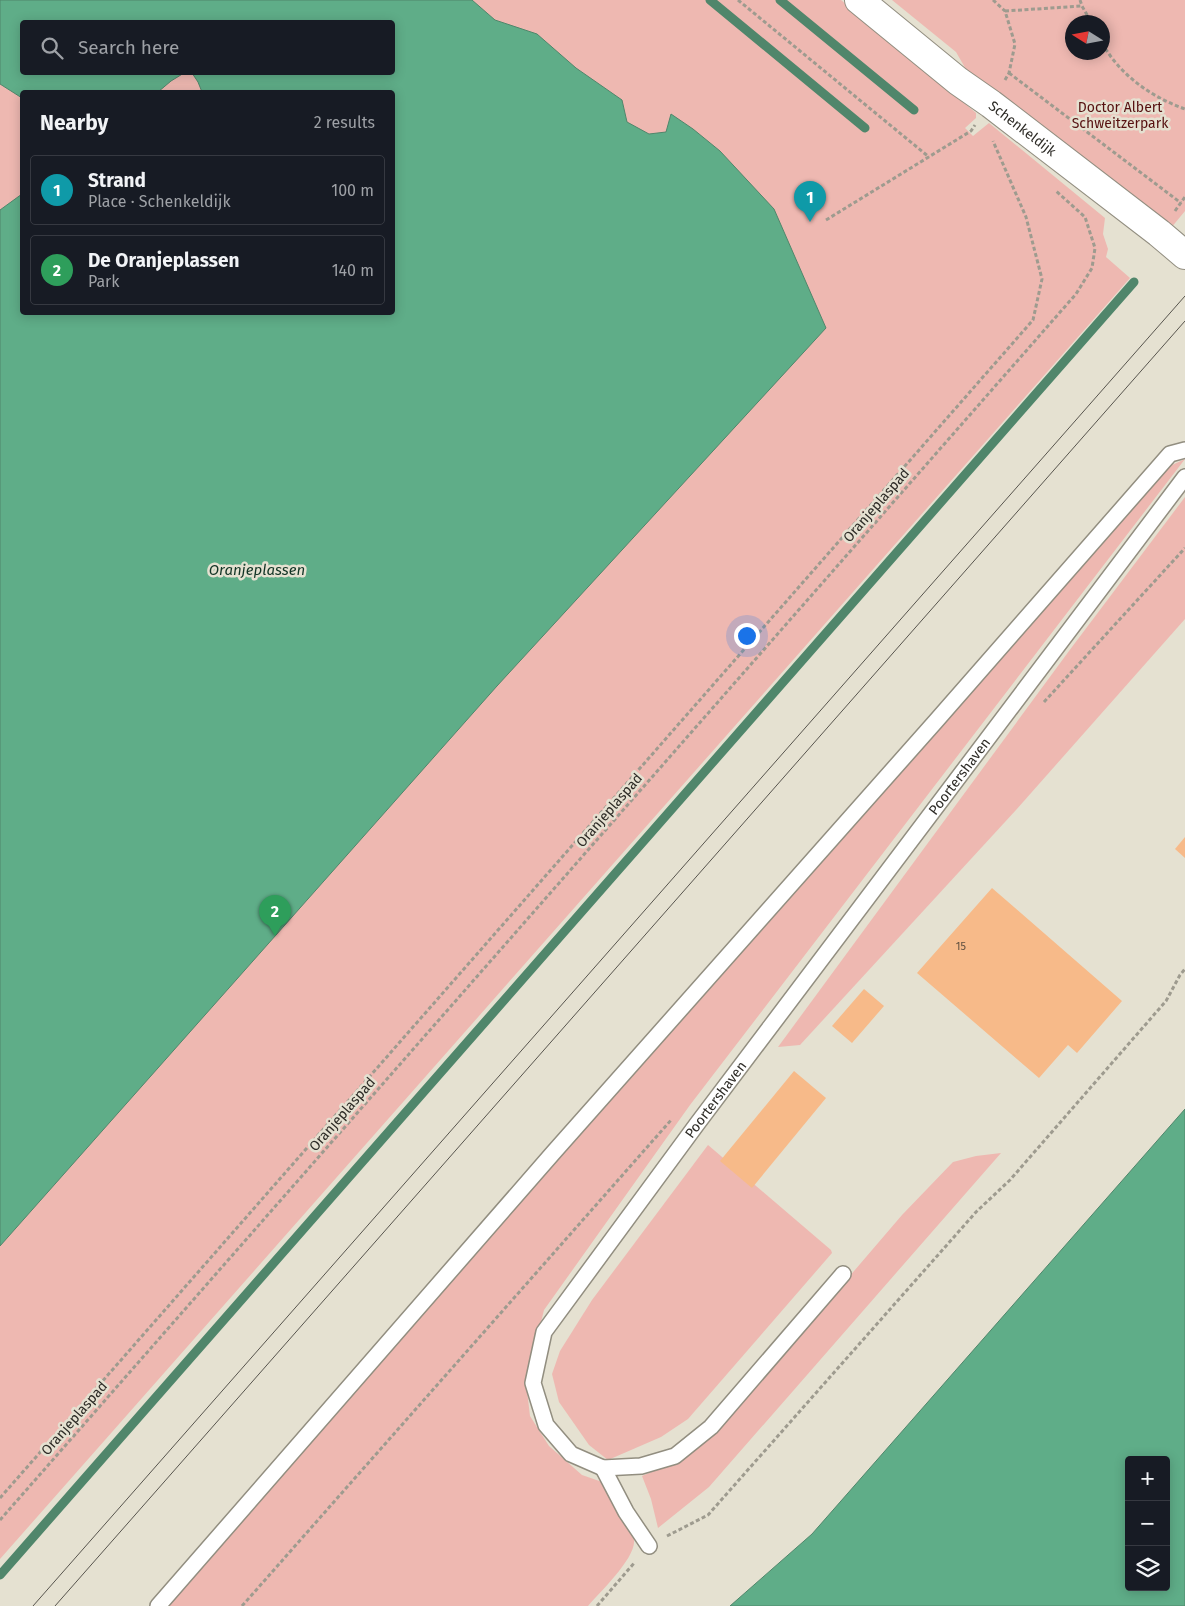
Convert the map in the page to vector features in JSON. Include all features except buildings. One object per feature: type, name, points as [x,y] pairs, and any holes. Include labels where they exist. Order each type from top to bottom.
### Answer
[{"type":"street","name":"Schenkeldijk","points":[[859,0],[958,81],[991,104],[1185,255]]},
{"type":"lane","points":[[158,1606],[553,1153],[1170,454],[1185,450]]},
{"type":"lane","name":"Poortershaven","points":[[843,1274],[711,1427],[675,1456],[641,1466],[603,1468],[572,1454],[546,1425],[533,1383],[544,1332],[744,1062],[1185,477]]},
{"type":"lane","points":[[603,1468],[626,1512],[649,1546]]},
{"type":"path","points":[[738,0],[929,157]]},
{"type":"path","points":[[993,0],[1005,11],[1015,44],[1009,73],[1181,203],[1185,197]]},
{"type":"path","points":[[1080,0],[1087,15]]},
{"type":"path","points":[[1005,11],[1082,6]]},
{"type":"path","points":[[1110,57],[1137,83],[1168,103],[1185,109]]},
{"type":"path","points":[[826,220],[971,131],[991,104]]},
{"type":"path","points":[[0,1498],[1033,320],[1042,279],[1026,217],[988,131],[991,104]]},
{"type":"path","name":"Oranjeplaspad","points":[[0,1520],[1076,294],[1092,268],[1095,248],[1085,217],[1055,191]]},
{"type":"path","points":[[597,1606],[649,1546],[708,1515],[976,1212],[1010,1180],[1166,1001],[1185,969]]},
{"type":"green space","points":[[0,0],[841,0],[976,113],[976,118],[965,128],[973,136],[989,123],[1105,218],[1103,234],[1108,249],[1106,257],[1130,278],[0,1559]]},
{"type":"green space","name":"Doctor Albert Schweitzerpark","points":[[892,0],[1185,0],[1185,211],[1166,234],[971,78],[956,52]]},
{"type":"green space","points":[[1185,459],[690,1105],[544,1310],[526,1382],[530,1416],[549,1446],[582,1475],[608,1484],[628,1519],[633,1533],[633,1547],[623,1565],[608,1584],[588,1606],[165,1606],[1129,511],[1170,466]]},
{"type":"green space","points":[[1185,497],[1185,619],[1016,810],[800,1045],[778,1047],[1069,651]]},
{"type":"green space","points":[[708,1145],[831,1250],[832,1253],[688,1419],[661,1437],[608,1460],[589,1445],[559,1402],[552,1374],[560,1351],[592,1300]]},
{"type":"green space","points":[[1001,1153],[709,1487],[658,1528],[651,1499],[642,1476],[675,1462],[705,1442],[747,1396],[902,1215],[953,1162],[976,1156]]},
{"type":"water","name":"Oranjeplassen","points":[[0,0],[472,0],[495,20],[537,34],[576,68],[622,100],[627,122],[649,134],[666,132],[671,114],[720,151],[774,209],[826,328],[497,686],[0,1246],[0,210],[20,195],[20,315],[395,315],[395,90],[201,90],[193,75],[395,75],[395,20],[20,20],[20,75],[181,75],[160,90],[20,90],[20,97],[0,84]]},
{"type":"water","points":[[1185,1109],[1185,1606],[730,1606],[812,1534]]},
{"type":"waterway","points":[[710,0],[865,128]]},
{"type":"waterway","points":[[780,0],[914,110]]},
{"type":"waterway","points":[[0,1575],[1134,282]]},
{"type":"tram line","points":[[33,1606],[1185,296]]},
{"type":"tram line","points":[[55,1606],[1185,321]]},
{"type":"place","name":"Strand","points":[[810,222]]},
{"type":"place","name":"De Oranjeplassen","points":[[275,936]]}]
